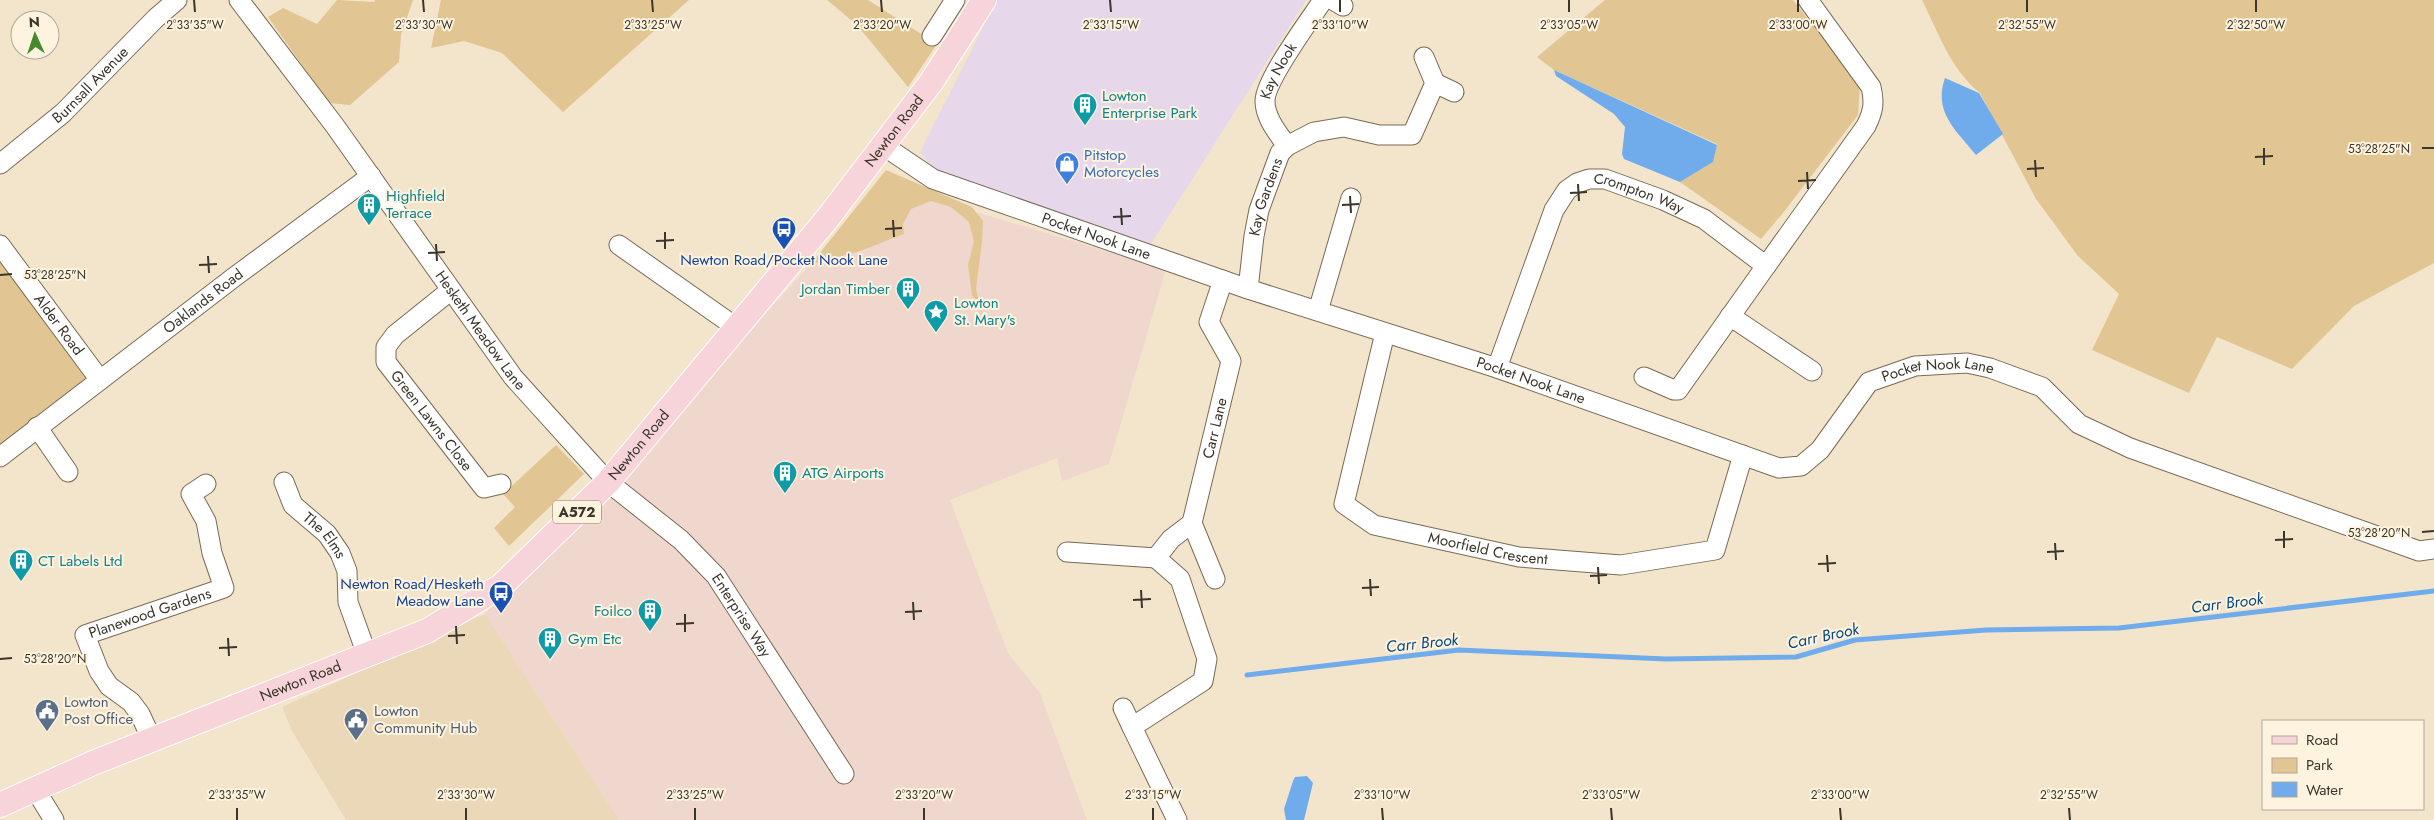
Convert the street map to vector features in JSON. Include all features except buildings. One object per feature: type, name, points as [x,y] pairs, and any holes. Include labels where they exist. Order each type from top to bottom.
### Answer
[{"type":"main road","name":"Newton Road","points":[[0,805],[152,740],[427,631],[501,586],[608,482],[827,219],[932,81],[984,0]]},
{"type":"street","name":"Burnsall Avenue","points":[[0,164],[63,113],[156,18],[177,0]]},
{"type":"street","name":"Hesketh Meadow Lane","points":[[239,0],[371,176],[513,377],[608,482]]},
{"type":"street","points":[[932,36],[955,0]]},
{"type":"street","name":"Kay Nook","points":[[1287,146],[1267,114],[1265,99],[1272,80],[1323,0]]},
{"type":"street","points":[[1644,377],[1678,390],[1866,126],[1872,114],[1874,102],[1871,87],[1808,0]]},
{"type":"street","points":[[1424,57],[1434,83],[1454,92]]},
{"type":"street","name":"Kay Gardens","points":[[1248,288],[1259,210],[1280,152],[1287,146],[1314,132],[1344,127],[1379,136],[1412,135],[1434,83]]},
{"type":"street","name":"Pocket Nook Lane","points":[[884,146],[933,179],[1222,280],[1497,368],[1779,468],[1801,466],[1820,450],[1869,382],[1915,366],[1967,362],[1990,368],[2042,387],[2079,424],[2130,448],[2419,551],[2434,549]]},
{"type":"street","name":"Oaklands Road","points":[[0,457],[233,278],[371,176]]},
{"type":"street","name":"Crompton Way","points":[[1497,368],[1554,210],[1567,190],[1577,183],[1588,179],[1605,180],[1663,200],[1704,219],[1766,266]]},
{"type":"street","points":[[1318,311],[1351,198]]},
{"type":"street","name":"Alder Road","points":[[0,244],[100,380]]},
{"type":"street","points":[[620,245],[737,328]]},
{"type":"street","name":"Carr Lane","points":[[1192,523],[1231,361],[1209,322],[1222,280]]},
{"type":"street","name":"Green Lawns Close","points":[[451,290],[395,335],[386,347],[386,362],[488,490]]},
{"type":"street","points":[[1730,316],[1812,371]]},
{"type":"street","name":"Moorfield Crescent","points":[[1385,333],[1344,504],[1374,525],[1528,558],[1621,565],[1715,550],[1742,455]]},
{"type":"street","points":[[37,428],[68,472]]},
{"type":"street","name":"The Elms","points":[[284,482],[293,505],[327,534],[340,553],[347,571],[348,602],[367,655]]},
{"type":"street","name":"Enterprise Way","points":[[608,482],[681,540],[716,576],[844,774]]},
{"type":"street","name":"Planewood Gardens","points":[[152,740],[140,714],[130,702],[108,686],[99,671],[85,635],[224,588],[212,554],[206,521],[191,494],[206,484]]},
{"type":"street","points":[[1156,558],[1171,540],[1192,523],[1216,579]]},
{"type":"street","points":[[1067,552],[1156,558],[1180,579],[1207,659],[1203,681],[1132,727]]},
{"type":"street","points":[[1123,708],[1177,820]]},
{"type":"street","points":[[35,789],[54,820]]},
{"type":"shaded area","points":[[997,0],[1306,0],[1151,244],[936,171],[920,152]]},
{"type":"shaded area","points":[[920,195],[1166,269],[1109,464],[1062,481],[1057,458],[950,500],[1008,653],[1040,693],[1087,820],[619,820],[485,614],[811,264]]},
{"type":"shaded area","points":[[485,614],[619,820],[346,820],[292,731],[282,707]]},
{"type":"green space","points":[[337,0],[374,2],[375,0],[413,0],[401,35],[399,62],[350,105],[329,103],[268,17],[283,8],[317,24]]},
{"type":"green space","points":[[441,0],[689,0],[563,112],[502,53],[464,41],[431,48]]},
{"type":"green space","points":[[827,0],[868,0],[937,44],[908,87],[857,25]]},
{"type":"green space","points":[[1605,0],[1793,0],[1860,85],[1858,115],[1761,239],[1680,182],[1713,162],[1717,144],[1554,70],[1537,57]]},
{"type":"green space","points":[[1922,0],[2434,0],[2434,263],[2354,306],[2292,369],[2217,337],[2189,393],[2092,350],[2119,294],[2078,256],[2036,199],[1980,93],[1970,84],[1953,62]]},
{"type":"green space","points":[[886,170],[972,207],[983,221],[976,289],[982,315],[972,295],[968,265],[974,241],[969,222],[951,207],[931,201],[911,209],[903,224],[904,234],[860,251],[811,264]]},
{"type":"green space","points":[[0,254],[84,368],[87,381],[0,448]]},
{"type":"green space","points":[[556,445],[584,474],[509,546],[494,528],[515,507],[503,494]]},
{"type":"water","points":[[1554,70],[1717,145],[1713,162],[1680,182],[1624,159],[1622,154],[1625,127],[1614,114],[1556,76]]},
{"type":"water","points":[[1945,78],[1979,93],[2003,134],[1976,155],[1954,129],[1944,111],[1942,90]]},
{"type":"water","points":[[1307,776],[1313,783],[1304,820],[1286,820],[1284,809],[1293,781],[1295,777]]},
{"type":"waterway","name":"Carr Brook","points":[[1247,675],[1459,650],[1666,659],[1796,657],[1855,640],[1986,630],[2119,628],[2434,591]]},
{"type":"place","name":"Lowton Enterprise Park","points":[[1085,126]]},
{"type":"place","name":"Pitstop Motorcycles","points":[[1067,185]]},
{"type":"place","name":"Highfield Terrace","points":[[369,226]]},
{"type":"place","name":"Newton Road/Pocket Nook Lane","points":[[784,250]]},
{"type":"place","name":"Jordan Timber","points":[[908,310]]},
{"type":"place","name":"Lowton St. Mary's","points":[[936,333]]},
{"type":"place","name":"ATG Airports","points":[[785,494]]},
{"type":"place","name":"CT Labels Ltd","points":[[21,582]]},
{"type":"place","name":"Newton Road/Hesketh Meadow Lane","points":[[501,614]]},
{"type":"place","name":"Foilco","points":[[650,632]]},
{"type":"place","name":"Gym Etc","points":[[550,660]]},
{"type":"place","name":"Lowton Post Office","points":[[47,732]]},
{"type":"place","name":"Lowton Community Hub","points":[[356,741]]}]
